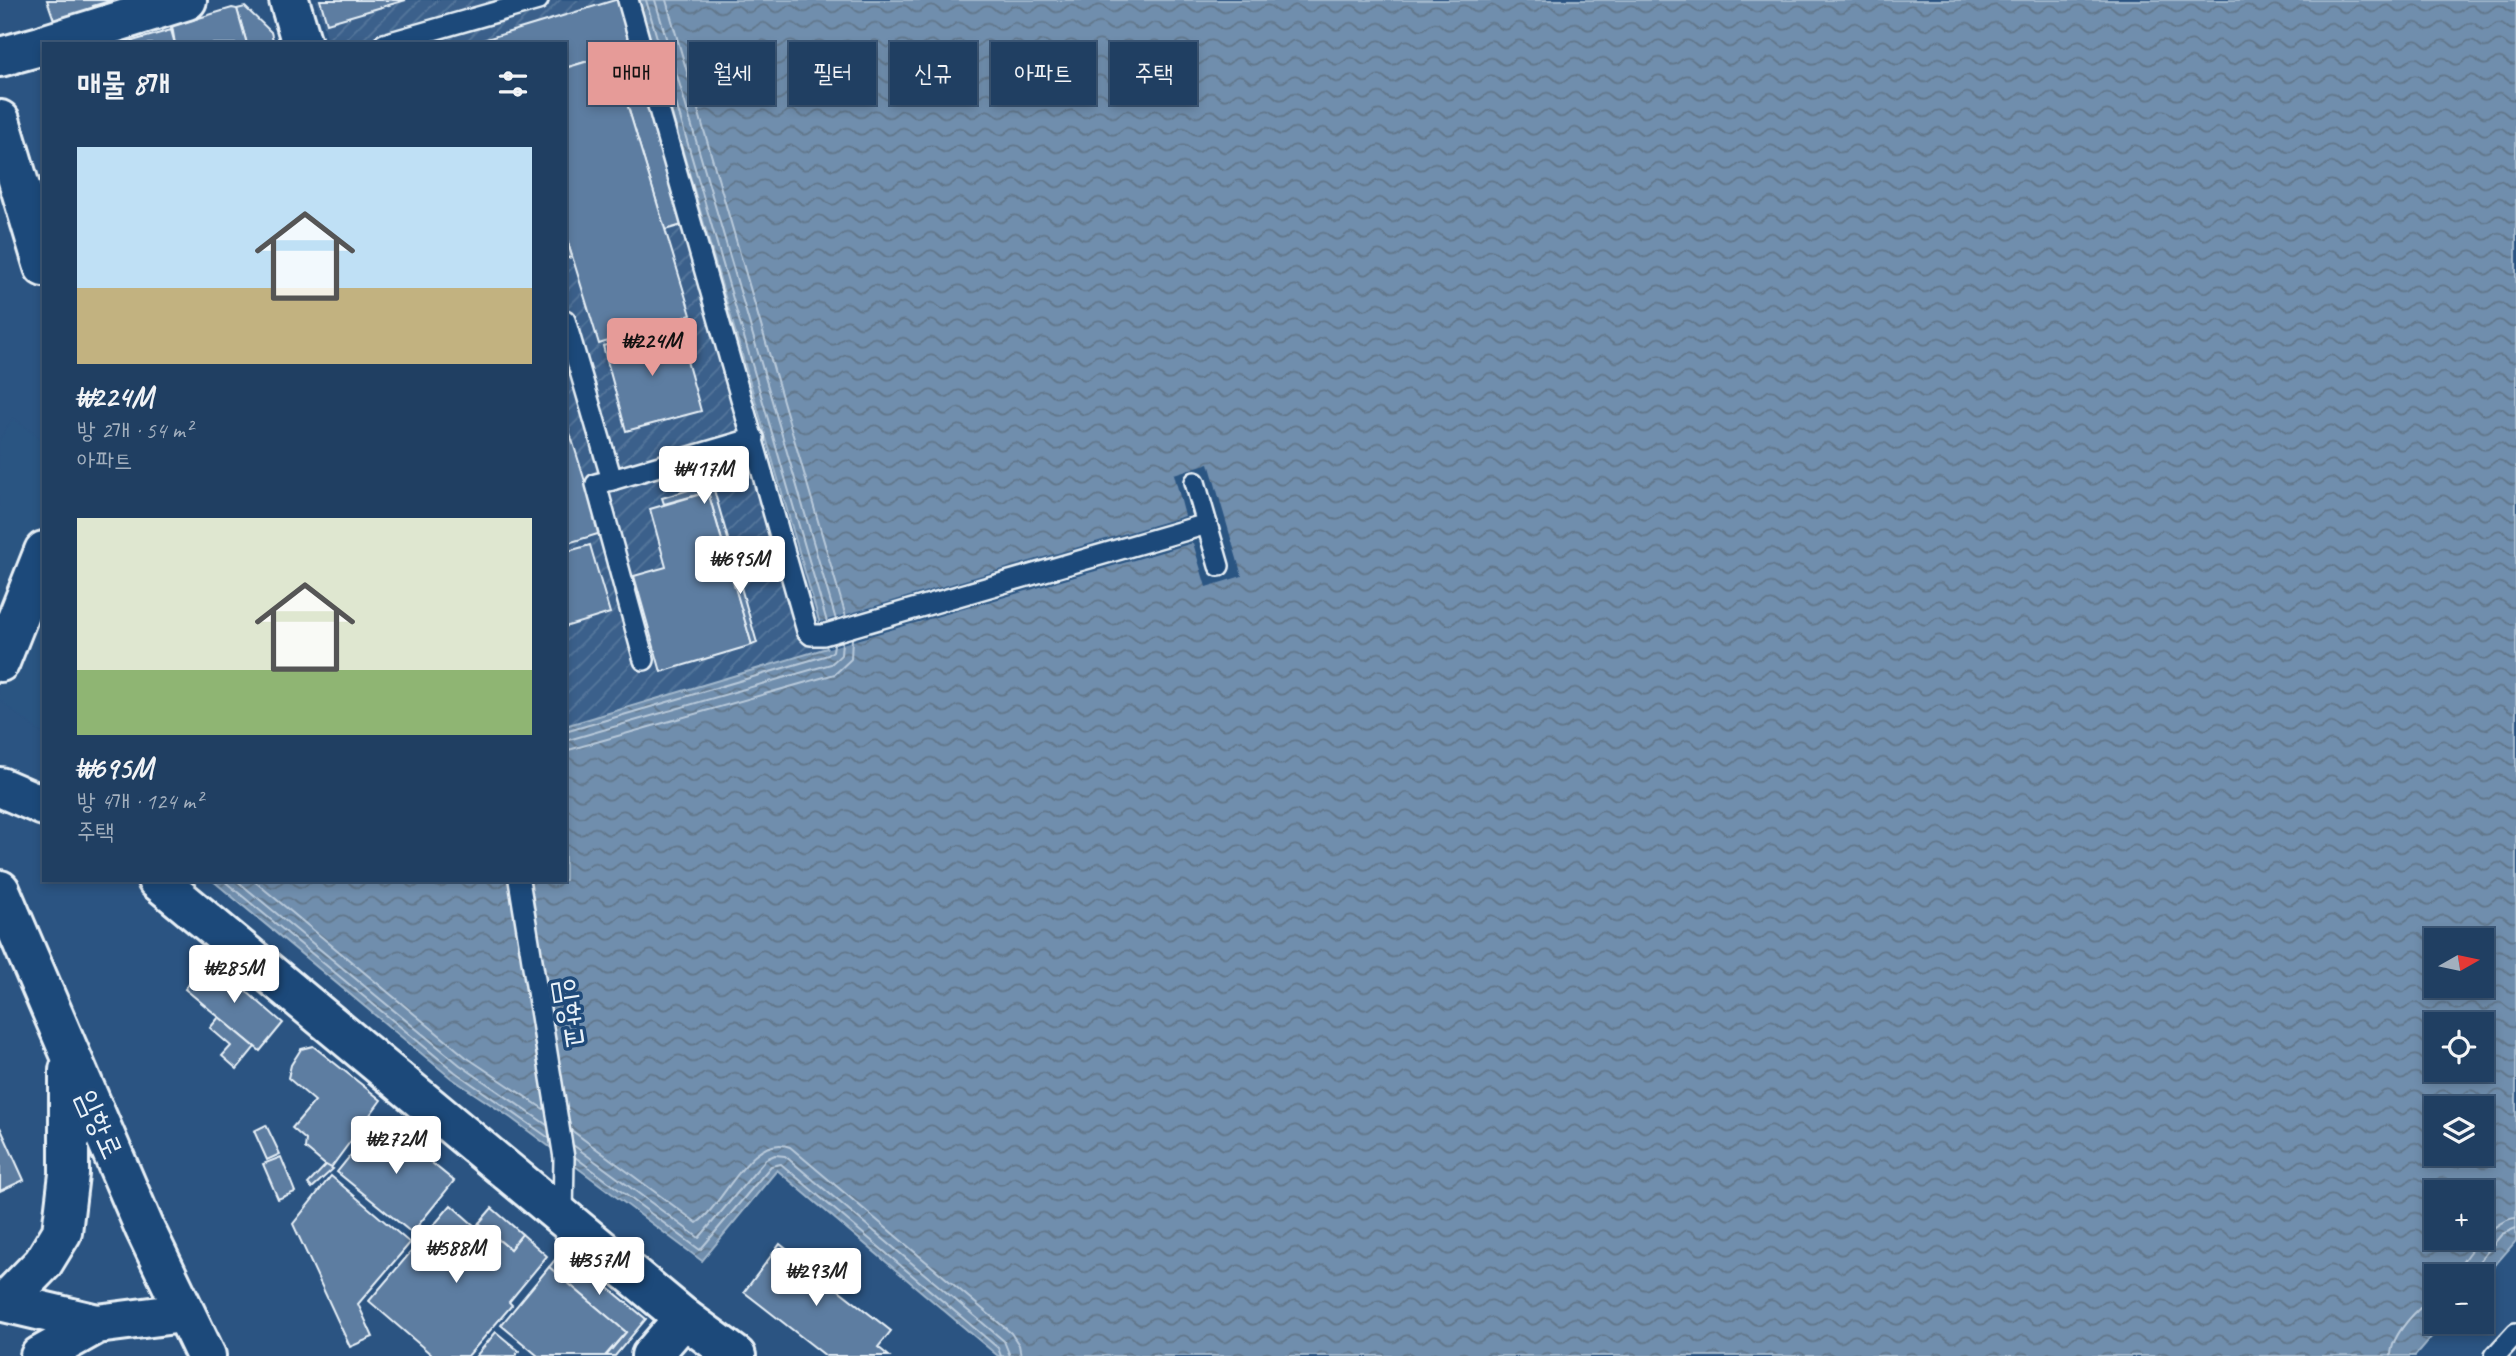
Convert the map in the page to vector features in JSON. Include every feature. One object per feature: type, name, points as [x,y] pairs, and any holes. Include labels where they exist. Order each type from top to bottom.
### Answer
[{"type":"main road","points":[[51,42],[187,0]]},
{"type":"main road","points":[[289,0],[301,42]]},
{"type":"main road","points":[[0,57],[42,45]]},
{"type":"main road","points":[[0,120],[42,260]]},
{"type":"main road","points":[[0,662],[42,556]]},
{"type":"main road","points":[[0,787],[42,805]]},
{"type":"main road","points":[[159,882],[684,1318],[736,1356]]},
{"type":"main road","name":"임항로","points":[[0,890],[183,1313],[206,1356]]},
{"type":"main road","points":[[3,1301],[43,1263],[62,1232],[69,1174],[69,1054]]},
{"type":"main road","points":[[3,1301],[97,1324],[183,1313]]},
{"type":"main road","points":[[651,1356],[684,1318]]},
{"type":"main road","points":[[40,1356],[97,1324]]},
{"type":"lane","points":[[391,42],[538,0]]},
{"type":"lane","points":[[628,0],[807,631],[817,637],[1207,524]]},
{"type":"lane","points":[[567,327],[612,480]]},
{"type":"lane","points":[[644,660],[596,484],[754,438]]},
{"type":"lane","points":[[1195,482],[1219,566]]},
{"type":"lane","name":"임항교","points":[[520,882],[564,1158],[563,1217]]},
{"type":"lane","points":[[2495,1356],[2516,1333]]},
{"type":"shaded area","points":[[316,0],[639,0],[651,42],[588,42],[588,105],[670,105],[828,648],[567,725],[567,42],[328,42]]},
{"type":"water","points":[[639,0],[2516,0],[2516,1241],[2494,1266],[2494,1264],[2424,1264],[2424,1334],[2434,1334],[2415,1356],[998,1356],[777,1170],[702,1261],[511,1118],[451,1078],[214,882],[567,882],[567,725],[827,648],[669,105],[675,105],[675,42],[651,42]]},
{"type":"pier","points":[[13,418],[42,440],[42,733],[0,700],[0,440]]},
{"type":"pier","points":[[1209,463],[1242,576],[1206,587],[1193,543],[828,648],[820,622],[1185,516],[1174,474]]},
{"type":"building","points":[[47,0],[113,0],[93,6],[95,11],[55,23]]},
{"type":"building","points":[[320,0],[406,0],[327,23]]},
{"type":"building","points":[[622,0],[635,42],[588,42],[588,61],[567,67],[567,42],[477,42]]},
{"type":"building","points":[[245,7],[271,32],[274,42],[246,42],[237,9]]},
{"type":"building","points":[[232,8],[237,9],[246,42],[175,42],[172,26]]},
{"type":"building","points":[[171,30],[174,42],[129,42]]},
{"type":"building","points":[[588,61],[588,105],[627,105],[691,315],[599,344],[567,240],[567,67]]},
{"type":"building","points":[[627,105],[654,105],[689,223],[665,230]]},
{"type":"building","points":[[567,240],[572,257],[567,258]]},
{"type":"building","points":[[677,325],[701,411],[626,431],[603,346]]},
{"type":"building","points":[[567,423],[601,533],[567,543]]},
{"type":"building","points":[[712,483],[730,546],[724,547],[708,492],[664,504],[662,498]]},
{"type":"building","points":[[708,492],[752,645],[661,672],[634,576],[666,567],[650,509]]},
{"type":"building","points":[[590,545],[610,613],[567,626],[567,551]]},
{"type":"building","points":[[730,549],[757,643],[752,645],[724,550]]},
{"type":"building","points":[[211,957],[232,974],[230,977],[209,959]]},
{"type":"building","points":[[209,959],[283,1023],[260,1051],[185,989]]},
{"type":"building","points":[[219,1017],[255,1047],[237,1069],[222,1056],[231,1046],[210,1028]]},
{"type":"building","points":[[313,1046],[381,1100],[330,1169],[305,1148],[306,1140],[292,1128],[315,1101],[288,1078],[291,1065],[301,1049]]},
{"type":"building","points":[[379,1120],[454,1181],[412,1233],[337,1172]]},
{"type":"building","points":[[266,1125],[280,1154],[267,1160],[254,1131]]},
{"type":"building","points":[[0,1127],[24,1180],[0,1191]]},
{"type":"building","points":[[281,1157],[295,1192],[278,1199],[263,1164]]},
{"type":"building","points":[[326,1165],[333,1169],[312,1188],[308,1184]]},
{"type":"building","points":[[331,1176],[410,1243],[358,1304],[373,1337],[350,1347],[293,1224]]},
{"type":"building","points":[[451,1205],[476,1227],[479,1223],[510,1249],[522,1234],[547,1256],[509,1302],[512,1305],[468,1356],[433,1356],[369,1301]]},
{"type":"building","points":[[492,1208],[522,1234],[510,1249],[479,1223]]},
{"type":"building","points":[[780,1244],[891,1331],[878,1347],[889,1356],[826,1356],[744,1292]]},
{"type":"building","points":[[563,1250],[646,1319],[615,1356],[606,1356],[626,1332],[549,1267]]},
{"type":"building","points":[[549,1267],[626,1332],[605,1356],[538,1356],[501,1325]]},
{"type":"building","points":[[496,1332],[519,1351],[515,1356],[476,1356]]}]
